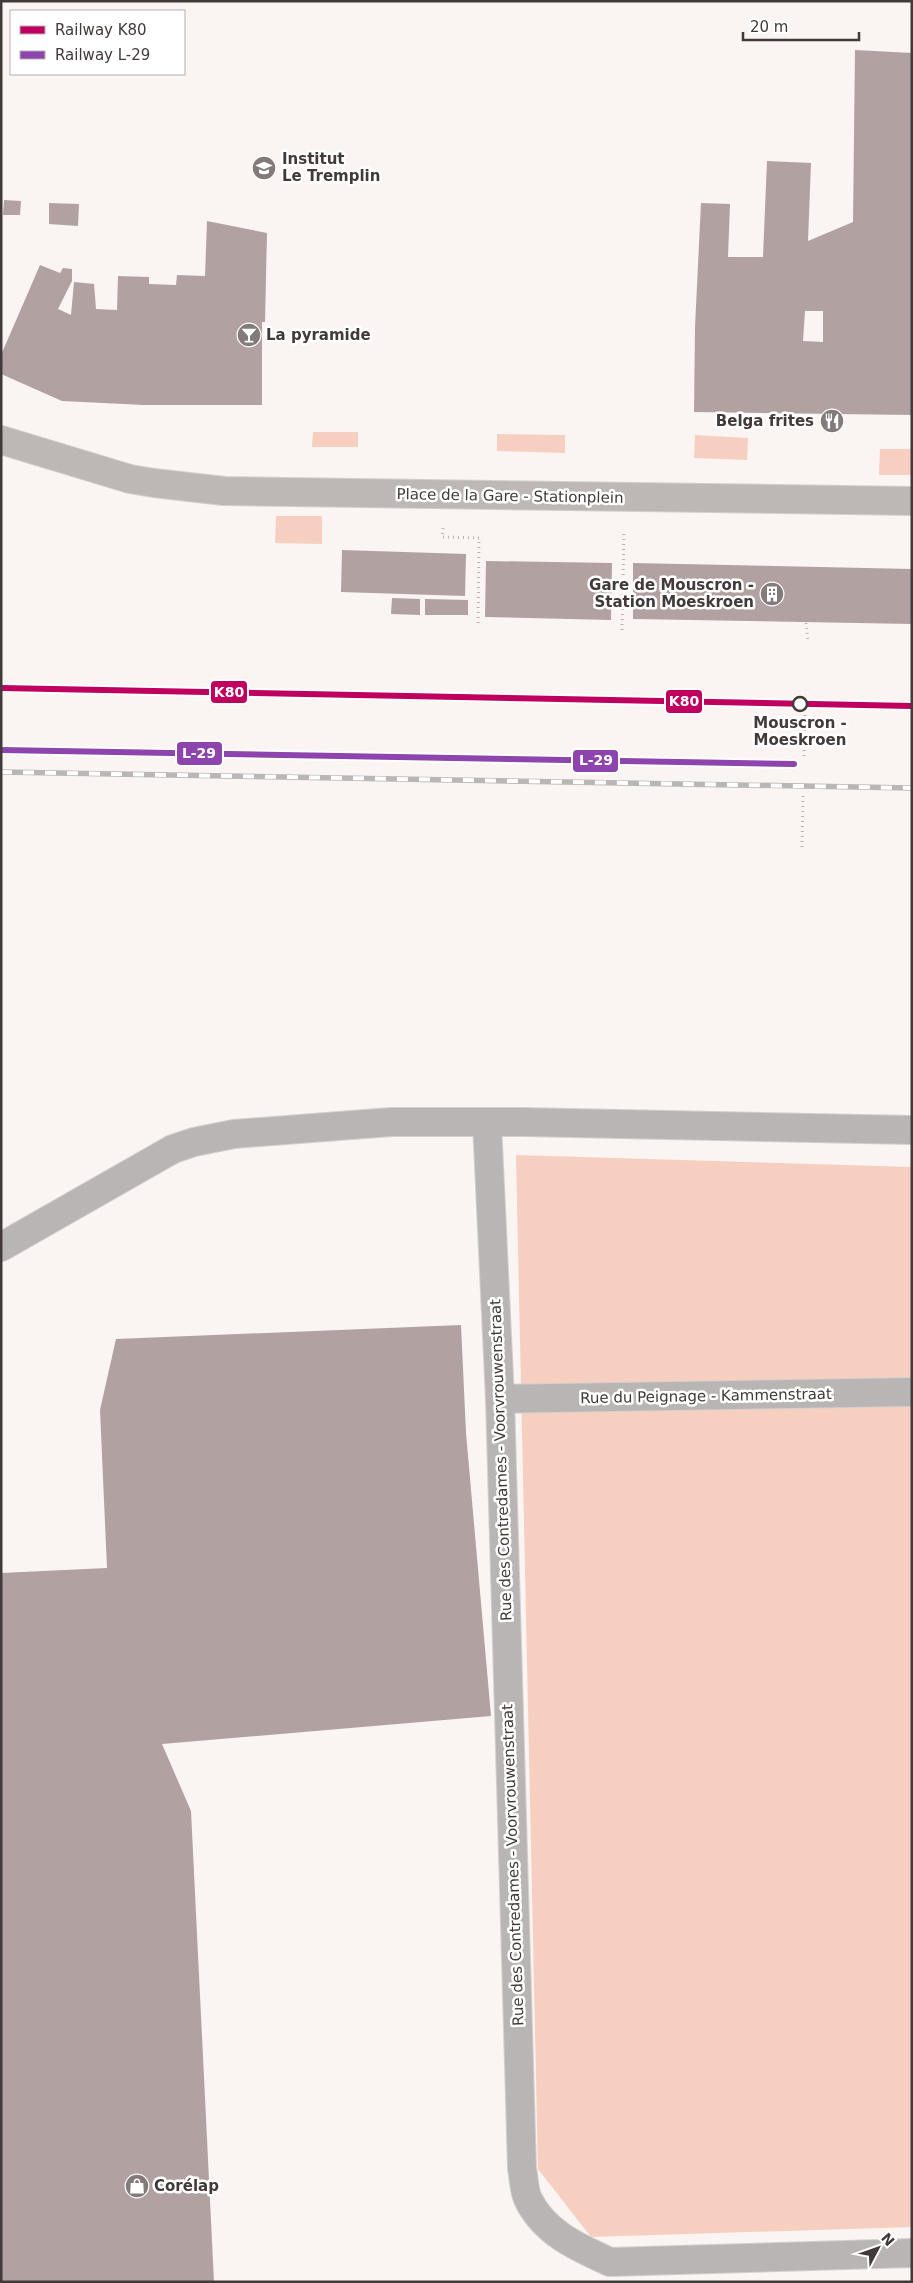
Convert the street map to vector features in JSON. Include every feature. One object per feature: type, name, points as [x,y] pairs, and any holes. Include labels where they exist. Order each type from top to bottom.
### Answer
[{"type":"main road","name":"Place de la Gare - Stationplein","points":[[1,440],[109,473],[154,484],[224,491],[912,501]]},
{"type":"street","points":[[1,1247],[155,1158],[194,1142],[234,1134],[361,1124],[419,1122],[912,1130]]},
{"type":"street","name":"Rue des Contredames - Voorvrouwenstraat","points":[[487,1122],[500,1399],[522,2169],[528,2199],[549,2228],[576,2247],[610,2262],[912,2253]]},
{"type":"street","name":"Rue du Peignage - Kammenstraat","points":[[500,1399],[912,1392]]},
{"type":"path","points":[[443,495],[442,537],[480,538],[478,627]]},
{"type":"path","points":[[622,630],[624,497]]},
{"type":"path","points":[[806,623],[808,642]]},
{"type":"path","points":[[804,756],[805,714]]},
{"type":"path","points":[[802,847],[803,795]]},
{"type":"shaded area","points":[[313,432],[358,432],[358,447],[312,447]]},
{"type":"shaded area","points":[[497,434],[565,435],[565,453],[497,451]]},
{"type":"shaded area","points":[[695,435],[748,438],[747,460],[694,458]]},
{"type":"shaded area","points":[[880,449],[912,449],[912,475],[879,475]]},
{"type":"shaded area","points":[[276,516],[322,516],[322,544],[275,543]]},
{"type":"shaded area","points":[[516,1155],[912,1167],[912,2227],[591,2237],[538,2169]]},
{"type":"building","points":[[855,50],[912,53],[912,415],[694,412],[695,327],[701,203],[730,204],[728,257],[763,257],[767,161],[811,163],[808,241],[853,222]],"holes":[[[805,311],[823,311],[823,342],[803,341]]]},
{"type":"building","points":[[4,200],[21,201],[20,215],[3,215]]},
{"type":"building","points":[[49,203],[79,204],[78,226],[49,224]]},
{"type":"building","points":[[207,221],[267,233],[265,322],[262,322],[262,405],[144,405],[62,401],[1,374],[1,355],[40,265],[60,273],[63,268],[72,269],[72,281],[58,309],[71,315],[74,282],[94,284],[96,309],[117,310],[118,276],[149,277],[149,284],[176,285],[177,275],[205,276]]},
{"type":"building","points":[[342,550],[466,554],[465,596],[341,592]]},
{"type":"building","points":[[486,561],[612,563],[611,620],[485,617]]},
{"type":"building","name":"Gare de Mouscron - Station Moeskroen","points":[[633,563],[912,569],[912,624],[633,619]]},
{"type":"building","points":[[392,598],[420,599],[420,615],[391,614]]},
{"type":"building","points":[[425,599],[468,600],[468,615],[425,615]]},
{"type":"building","points":[[461,1325],[466,1433],[491,1716],[162,1744],[191,1811],[214,2282],[1,2282],[1,1573],[107,1568],[100,1410],[116,1339]]},
{"type":"railway","points":[[1,772],[912,788]]},
{"type":"rail line","name":"K80","points":[[1,688],[912,706]]},
{"type":"rail line","name":"L-29","points":[[1,750],[794,764]]},
{"type":"place","name":"Institut Le Tremplin","points":[[264,168]]},
{"type":"place","name":"La pyramide","points":[[249,335]]},
{"type":"place","name":"Belga frites","points":[[832,421]]},
{"type":"place","name":"Gare de Mouscron - Station Moeskroen","points":[[772,594]]},
{"type":"place","name":"Mouscron - Moeskroen","points":[[800,704]]},
{"type":"place","name":"Corélap","points":[[137,2186]]}]
